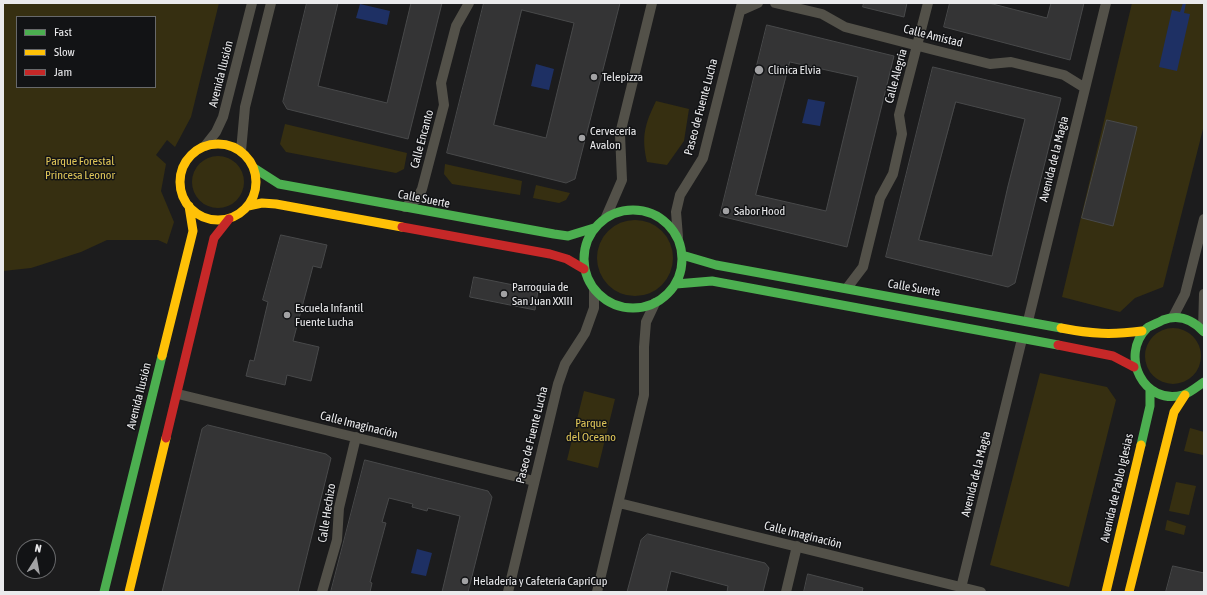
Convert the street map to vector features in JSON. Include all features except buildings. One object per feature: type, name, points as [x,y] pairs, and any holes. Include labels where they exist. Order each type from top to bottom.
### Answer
[{"type":"main road","points":[[212,144],[227,145],[241,151],[254,168],[256,181],[254,194],[248,206],[239,214],[218,220],[197,214],[188,206],[182,196],[180,184],[181,172],[186,161],[194,152],[212,144]]},
{"type":"main road","name":"Calle Suerte","points":[[254,168],[279,184],[554,234],[568,236],[594,228]]},
{"type":"main road","points":[[248,206],[262,203],[276,204],[436,232],[550,254],[567,259],[584,269]]},
{"type":"main road","name":"Avenida Ilusión","points":[[104,592],[193,231],[188,206]]},
{"type":"main road","points":[[625,210],[646,211],[665,221],[678,237],[682,255],[682,270],[676,284],[667,295],[655,303],[633,308],[611,304],[594,290],[584,269],[584,250],[588,238],[594,228],[606,218],[625,210]]},
{"type":"main road","points":[[129,592],[178,394],[214,238],[229,218]]},
{"type":"main road","name":"Calle Suerte","points":[[682,255],[716,265],[1093,334],[1117,334],[1142,331]]},
{"type":"main road","points":[[676,284],[712,282],[1113,356],[1134,367]]},
{"type":"main road","points":[[1204,331],[1185,319],[1173,317],[1157,320],[1142,331],[1134,347],[1134,367],[1141,381],[1150,390],[1165,396],[1184,395],[1195,391],[1204,382]]},
{"type":"main road","name":"Avenida de Pablo Iglesias","points":[[1106,592],[1150,406],[1150,390]]},
{"type":"main road","points":[[1129,592],[1174,412],[1184,395]]},
{"type":"street","name":"Avenida Ilusión","points":[[205,146],[216,132],[223,117],[252,3]]},
{"type":"street","points":[[241,151],[245,107],[271,3]]},
{"type":"street","name":"Calle Encanto","points":[[405,207],[417,199],[422,189],[444,105],[441,83],[456,26],[469,3]]},
{"type":"street","points":[[606,218],[622,180],[620,134],[652,3]]},
{"type":"street","points":[[741,7],[758,3]]},
{"type":"street","name":"Calle Amistad","points":[[775,3],[822,14],[845,27],[917,46],[990,64],[1011,62],[1064,75],[1084,88]]},
{"type":"street","name":"Calle Alegría","points":[[847,288],[863,267],[880,198],[893,174],[902,134],[899,115],[928,3]]},
{"type":"street","name":"Avenida de la Magia","points":[[1028,321],[1106,3]]},
{"type":"street","name":"Paseo de Fuente Lucha","points":[[678,237],[676,212],[680,195],[703,158],[741,7]]},
{"type":"street","points":[[1173,317],[1186,294],[1204,219]]},
{"type":"street","name":"Paseo de Fuente Lucha","points":[[508,592],[558,384],[565,364],[585,333],[594,308],[594,290]]},
{"type":"street","points":[[1204,294],[1204,331]]},
{"type":"street","points":[[597,592],[644,395],[644,347],[646,322],[655,303]]},
{"type":"street","name":"Avenida de la Magia","points":[[961,590],[1022,339]]},
{"type":"street","name":"Calle Imaginación","points":[[178,394],[534,481]]},
{"type":"street","name":"Calle Hechizo","points":[[322,592],[337,540],[339,508],[356,437]]},
{"type":"street","name":"Calle Imaginación","points":[[619,503],[796,546],[961,590],[981,592]]},
{"type":"street","points":[[786,592],[796,546]]},
{"type":"green space","name":"Parque Forestal Princesa Leonor","points":[[3,3],[219,3],[191,117],[175,147],[167,140],[156,155],[166,164],[161,191],[174,222],[167,244],[158,240],[107,240],[81,252],[31,268],[3,271]]},
{"type":"green space","points":[[1132,3],[1204,3],[1204,125],[1163,287],[1135,298],[1120,312],[1062,297]]},
{"type":"green space","points":[[656,101],[689,109],[684,141],[667,165],[647,162],[645,153],[645,130]]},
{"type":"green space","points":[[285,124],[407,153],[404,169],[396,173],[286,152],[280,144]]},
{"type":"green space","points":[[213,156],[223,156],[237,163],[244,177],[244,187],[237,201],[223,208],[213,208],[203,204],[196,197],[192,187],[192,177],[196,167],[203,160]]},
{"type":"green space","points":[[445,164],[522,181],[520,195],[452,184],[444,174]]},
{"type":"green space","points":[[536,185],[570,193],[566,200],[559,203],[533,198]]},
{"type":"green space","points":[[635,220],[650,223],[662,231],[670,243],[673,258],[670,273],[662,285],[650,293],[635,296],[620,293],[608,285],[600,273],[597,258],[600,243],[608,231],[620,223]]},
{"type":"green space","points":[[1173,328],[1184,330],[1193,336],[1199,345],[1201,356],[1199,367],[1193,376],[1184,382],[1173,384],[1162,382],[1153,376],[1147,367],[1145,356],[1147,345],[1153,336],[1162,330]]},
{"type":"green space","points":[[1040,373],[1107,387],[1116,400],[1069,587],[990,565]]},
{"type":"green space","name":"Parque del Oceano","points":[[584,391],[615,399],[598,468],[567,460]]},
{"type":"green space","points":[[1190,428],[1204,432],[1203,455],[1184,451]]},
{"type":"green space","points":[[1176,482],[1196,486],[1189,515],[1169,511]]},
{"type":"green space","points":[[1167,520],[1186,526],[1184,535],[1165,530]]},
{"type":"water","points":[[1183,3],[1186,3],[1184,13],[1190,14],[1177,71],[1159,67],[1172,10],[1180,12]]},
{"type":"water","points":[[360,4],[390,11],[387,25],[356,18]]},
{"type":"water","points":[[536,64],[554,69],[549,90],[531,86]]},
{"type":"water","points":[[808,99],[825,102],[820,126],[802,123]]},
{"type":"water","points":[[417,549],[432,553],[426,576],[411,573]]},
{"type":"traffic: fast","points":[[254,168],[279,184],[554,234],[568,236],[594,228]]},
{"type":"traffic: fast","points":[[633,210],[652,214],[668,224],[678,240],[682,259],[678,278],[668,294],[652,304],[633,308],[614,304],[598,294],[588,278],[584,259],[588,240],[598,224],[614,214],[633,210]]},
{"type":"traffic: fast","points":[[682,255],[716,265],[1061,328]]},
{"type":"traffic: fast","points":[[676,284],[712,281],[1058,345]]},
{"type":"traffic: fast","points":[[1204,332],[1190,321],[1180,318],[1169,318],[1147,328],[1139,339],[1135,352],[1136,364],[1140,376],[1147,386],[1157,393],[1169,396],[1183,395],[1204,382]]},
{"type":"traffic: fast","points":[[104,592],[162,356]]},
{"type":"traffic: fast","points":[[1141,445],[1150,406],[1150,389]]},
{"type":"traffic: slow","points":[[218,144],[233,147],[245,155],[253,167],[256,182],[253,197],[245,209],[233,217],[218,220],[203,217],[191,209],[183,197],[180,182],[183,167],[191,155],[203,147],[218,144]]},
{"type":"traffic: slow","points":[[248,206],[262,203],[276,204],[402,227]]},
{"type":"traffic: slow","points":[[162,356],[193,231],[189,206]]},
{"type":"traffic: slow","points":[[1061,328],[1082,332],[1102,333],[1142,331]]},
{"type":"traffic: slow","points":[[1129,592],[1174,412],[1185,395]]},
{"type":"traffic: slow","points":[[129,592],[166,438]]},
{"type":"traffic: slow","points":[[1106,592],[1141,445]]},
{"type":"traffic: jam","points":[[166,438],[214,238],[229,219]]},
{"type":"traffic: jam","points":[[402,227],[550,254],[567,259],[584,269]]},
{"type":"traffic: jam","points":[[1058,345],[1113,356],[1134,367]]},
{"type":"place","name":"Clínica Elvia","points":[[759,70]]},
{"type":"place","name":"Telepizza","points":[[594,77]]},
{"type":"place","name":"Cervecería Avalon","points":[[582,138]]},
{"type":"place","name":"Sabor Hood","points":[[726,211]]},
{"type":"place","name":"Parroquia de San Juan XXIII","points":[[504,294]]},
{"type":"place","name":"Escuela Infantil Fuente Lucha","points":[[287,315]]},
{"type":"place","name":"Heladería y Cafetería CapriCup","points":[[465,581]]}]
